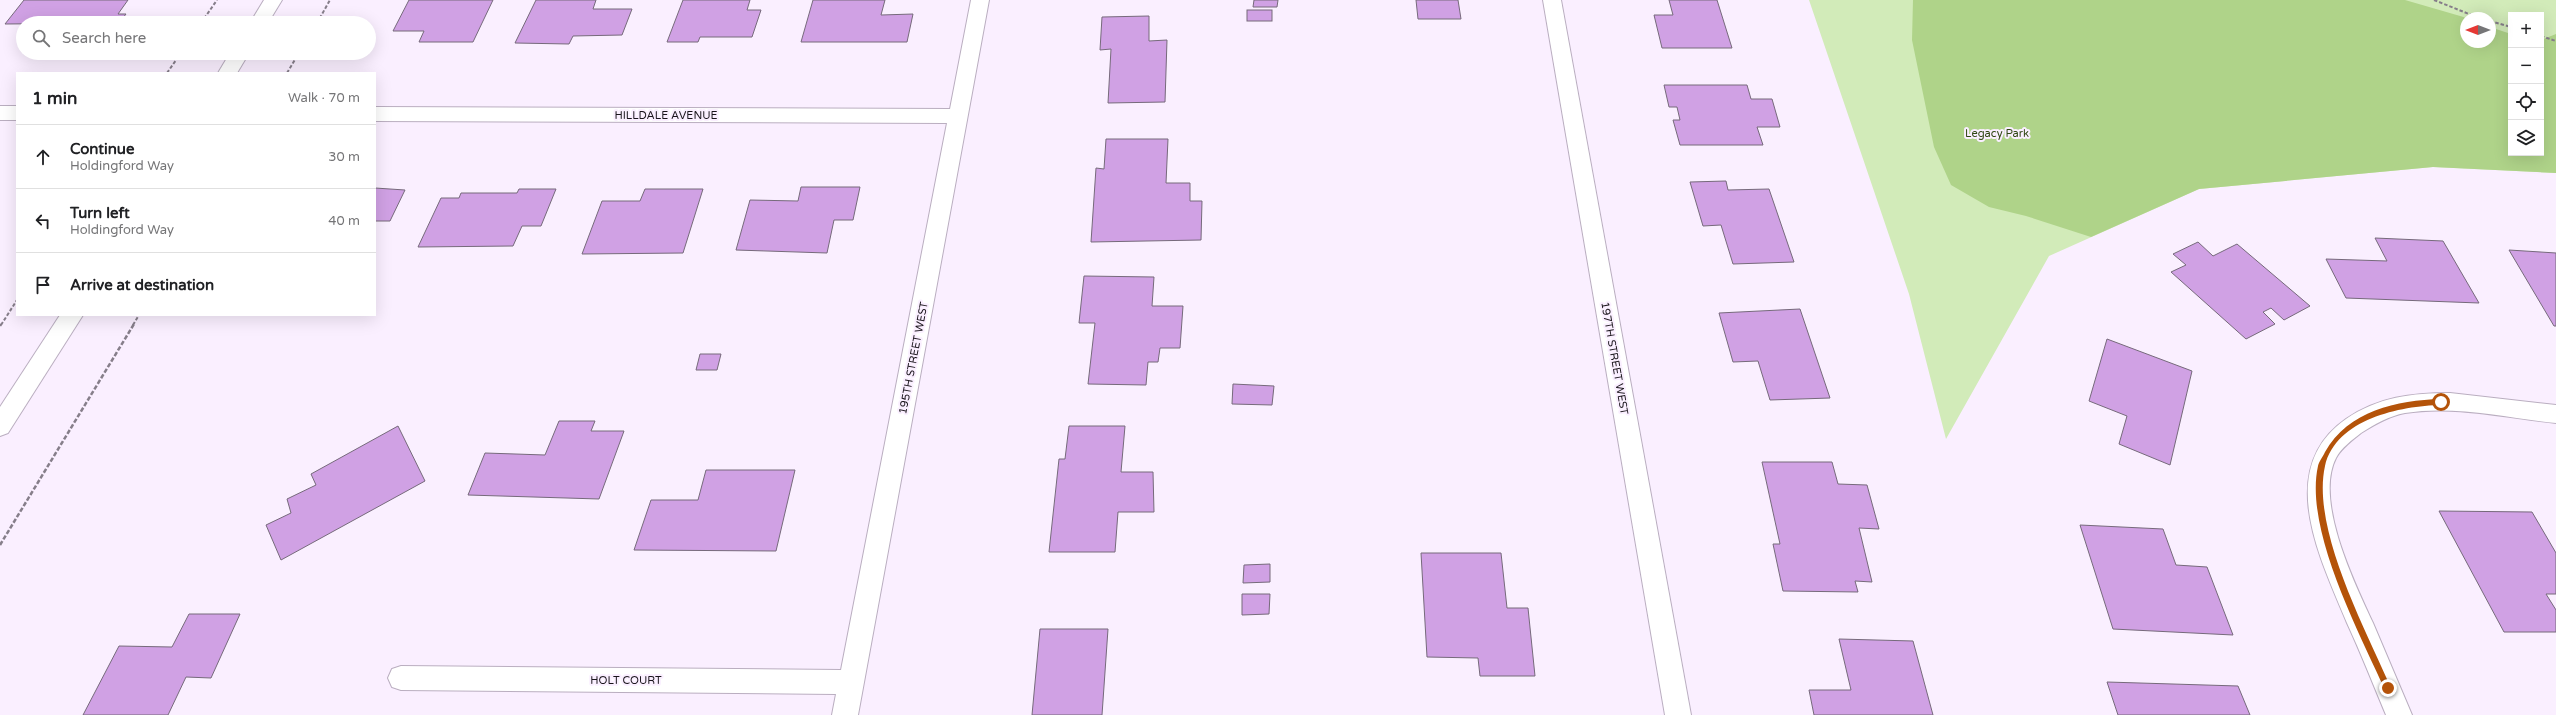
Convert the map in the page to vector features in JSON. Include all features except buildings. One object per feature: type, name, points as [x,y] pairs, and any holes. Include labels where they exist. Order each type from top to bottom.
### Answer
[{"type":"street","points":[[263,16],[273,0]]},
{"type":"street","name":"195TH STREET WEST","points":[[845,715],[980,0]]},
{"type":"street","name":"197TH STREET WEST","points":[[1552,0],[1678,715]]},
{"type":"street","points":[[228,72],[235,60]]},
{"type":"street","points":[[0,113],[16,113]]},
{"type":"street","name":"HILLDALE AVENUE","points":[[376,114],[958,116]]},
{"type":"street","points":[[0,426],[71,316]]},
{"type":"street","points":[[2399,715],[2339,575],[2325,531],[2319,497],[2322,465],[2334,443],[2350,427],[2391,407],[2413,403],[2441,402],[2556,414]]},
{"type":"street","name":"HOLT COURT","points":[[401,678],[852,682]]},
{"type":"path","points":[[206,16],[217,0]]},
{"type":"path","points":[[321,16],[330,0]]},
{"type":"path","points":[[2434,0],[2464,12]]},
{"type":"path","points":[[2496,23],[2508,26]]},
{"type":"path","points":[[2544,37],[2556,41]]},
{"type":"path","points":[[169,72],[176,60]]},
{"type":"path","points":[[289,72],[295,60]]},
{"type":"path","points":[[0,326],[16,302]]},
{"type":"path","points":[[0,545],[138,316]]},
{"type":"green space","name":"Legacy Park","points":[[1809,0],[2556,0],[2556,173],[2433,167],[2199,189],[2049,256],[1946,439],[1909,294]]},
{"type":"green space","name":"Legacy Park","points":[[1913,0],[2405,0],[2460,16],[2460,48],[2496,48],[2496,29],[2508,33],[2508,156],[2544,156],[2544,39],[2556,34],[2556,173],[2433,167],[2199,189],[2091,237],[2026,216],[1989,207],[1951,185],[1934,147],[1912,40]]},
{"type":"route","points":[[2388,688],[2339,575],[2325,531],[2319,497],[2322,465],[2334,443],[2350,427],[2370,416],[2391,407],[2413,403],[2441,402]]}]
